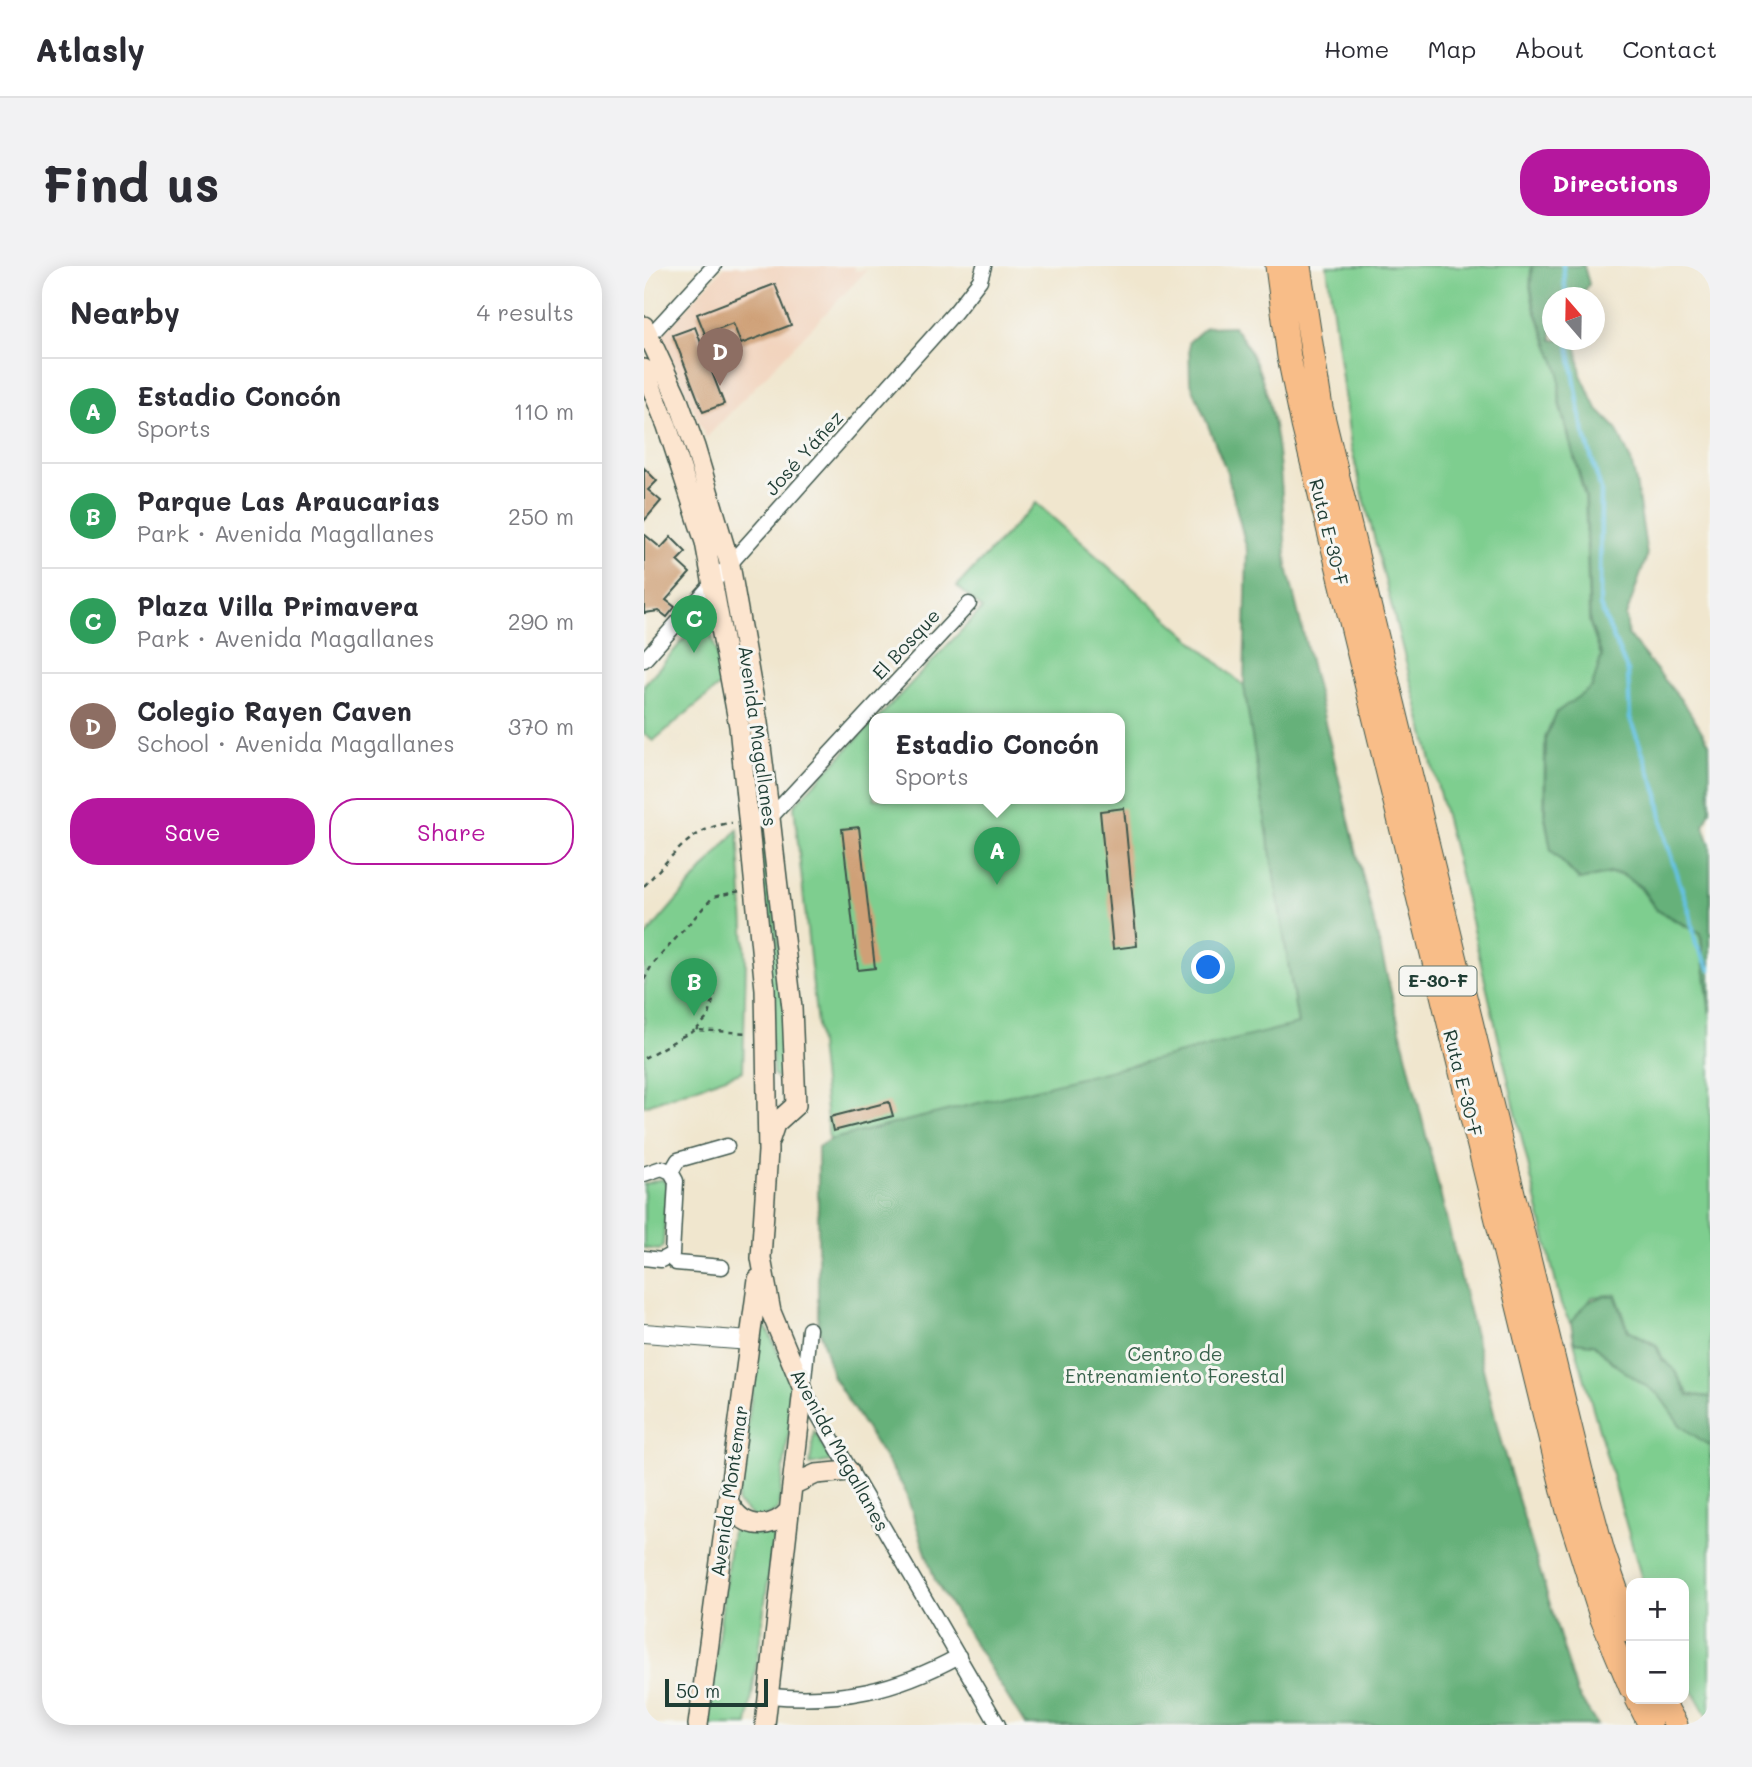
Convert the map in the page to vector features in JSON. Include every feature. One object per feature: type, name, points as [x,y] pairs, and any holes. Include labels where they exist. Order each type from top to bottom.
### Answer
[{"type":"highway","name":"Ruta E-30-F","points":[[1278,266],[1289,357],[1303,425],[1568,1511],[1602,1619],[1626,1676]]},
{"type":"highway","name":"Ruta E-30-F","points":[[1299,266],[1321,408],[1367,599],[1581,1471],[1603,1552],[1626,1618]]},
{"type":"highway","points":[[1640,1704],[1650,1725]]},
{"type":"highway","points":[[1664,1704],[1676,1725]]},
{"type":"main road","name":"Avenida Magallanes","points":[[646,335],[695,447],[730,565],[758,723],[792,1008],[797,1085],[796,1105],[775,1124],[768,1151]]},
{"type":"main road","name":"Avenida Magallanes","points":[[644,369],[692,499],[714,583],[739,726],[757,891],[766,1036],[768,1151],[761,1258],[771,1312],[803,1389]]},
{"type":"main road","points":[[767,1072],[774,1087],[781,1090],[797,1085]]},
{"type":"main road","name":"Avenida Montemar","points":[[698,1725],[761,1258]]},
{"type":"main road","points":[[765,1725],[803,1389]]},
{"type":"main road","points":[[792,1485],[816,1474],[840,1469],[849,1471]]},
{"type":"main road","points":[[728,1500],[735,1513],[754,1524],[774,1523],[789,1511]]},
{"type":"street","points":[[646,335],[714,266]]},
{"type":"street","name":"José Yáñez","points":[[644,660],[964,301],[980,280],[984,266]]},
{"type":"street","name":"El Bosque","points":[[771,818],[969,604]]},
{"type":"street","points":[[750,821],[771,818]]},
{"type":"street","points":[[671,1172],[678,1160],[727,1146]]},
{"type":"street","points":[[644,1174],[662,1168],[671,1172],[676,1181],[673,1249],[669,1257],[661,1260],[644,1258]]},
{"type":"street","points":[[669,1257],[676,1263],[722,1267]]},
{"type":"street","points":[[803,1389],[809,1329]]},
{"type":"street","points":[[644,1333],[750,1341]]},
{"type":"street","name":"Avenida Magallanes","points":[[803,1389],[998,1725]]},
{"type":"street","points":[[769,1696],[836,1698],[869,1692],[893,1686],[959,1656]]},
{"type":"path","points":[[644,886],[696,832],[717,824],[750,821]]},
{"type":"path","points":[[644,980],[652,965],[713,897],[729,891],[757,891]]},
{"type":"path","points":[[644,1058],[697,1029],[709,1016],[715,992]]},
{"type":"path","points":[[681,1037],[696,1030],[721,1029],[766,1036]]},
{"type":"shaded area","points":[[725,266],[854,266],[855,271],[867,270],[706,438],[661,335]]},
{"type":"green space","points":[[1327,266],[1531,266],[1530,287],[1542,328],[1542,350],[1550,350],[1559,372],[1559,404],[1585,497],[1589,622],[1601,656],[1592,687],[1557,712],[1545,737],[1544,814],[1551,851],[1579,880],[1610,874],[1622,875],[1640,888],[1656,910],[1700,934],[1710,1016],[1710,1397],[1689,1394],[1673,1368],[1663,1359],[1657,1345],[1629,1330],[1616,1294],[1592,1297],[1570,1323],[1561,1305],[1459,870],[1351,447]]},
{"type":"green space","points":[[1532,266],[1584,266],[1589,284],[1587,287],[1542,287],[1542,327],[1531,287]]},
{"type":"green space","name":"Centro de Entrenamiento Forestal","points":[[1233,326],[1250,350],[1271,409],[1280,473],[1287,567],[1502,1446],[1577,1693],[1597,1725],[1025,1725],[935,1580],[904,1488],[833,1377],[818,1324],[818,1147],[829,1140],[1298,1024],[1244,686],[1247,550],[1227,472],[1190,381],[1189,342],[1206,327]]},
{"type":"green space","points":[[1551,350],[1577,350],[1581,375],[1597,409],[1616,428],[1631,461],[1647,556],[1626,616],[1628,635],[1686,706],[1709,743],[1710,810],[1704,826],[1710,845],[1710,1013],[1701,933],[1657,910],[1641,887],[1622,874],[1610,873],[1580,880],[1551,850],[1545,814],[1546,737],[1557,712],[1592,687],[1602,656],[1590,622],[1586,497],[1560,404],[1559,372]]},
{"type":"green space","points":[[1036,503],[1244,686],[1298,1025],[829,1140],[794,805],[869,726],[869,804],[1125,804],[1125,713],[883,713],[982,609],[957,586]]},
{"type":"green space","points":[[701,620],[709,625],[724,682],[653,741],[644,734],[644,685]]},
{"type":"green space","points":[[738,829],[746,961],[743,1071],[644,1106],[644,938]]},
{"type":"green space","points":[[766,835],[786,1005],[786,1080],[781,1081],[773,1074],[758,836]]},
{"type":"green space","points":[[662,1179],[667,1185],[663,1247],[659,1250],[644,1248],[644,1184]]},
{"type":"green space","points":[[1615,1295],[1628,1331],[1656,1346],[1662,1360],[1673,1368],[1688,1395],[1710,1397],[1710,1446],[1681,1426],[1659,1395],[1617,1366],[1594,1344],[1574,1342],[1571,1323],[1580,1310],[1593,1300]]},
{"type":"green space","points":[[762,1318],[795,1388],[778,1510],[755,1518],[737,1503]]},
{"type":"green space","points":[[1574,1342],[1594,1344],[1617,1366],[1659,1395],[1681,1426],[1710,1446],[1710,1722],[1689,1685],[1689,1578],[1642,1578]]},
{"type":"green space","points":[[815,1432],[831,1461],[810,1465]]},
{"type":"green space","points":[[733,1522],[753,1533],[775,1529],[748,1725],[707,1725]]},
{"type":"building","points":[[775,284],[791,325],[741,344],[733,323],[705,334],[697,314]]},
{"type":"building","points":[[695,327],[724,404],[703,412],[673,335]]},
{"type":"building","points":[[644,468],[657,481],[648,490],[661,501],[644,521]]},
{"type":"building","points":[[644,534],[661,548],[671,537],[686,552],[677,561],[690,573],[666,600],[675,607],[667,617],[659,611],[644,613]]},
{"type":"building","points":[[1124,808],[1137,946],[1113,949],[1100,811]]},
{"type":"building","points":[[859,827],[875,968],[858,970],[842,829]]},
{"type":"building","points":[[889,1102],[893,1116],[833,1131],[830,1117]]},
{"type":"waterway","points":[[1563,266],[1565,287]]},
{"type":"waterway","points":[[1570,350],[1582,425],[1601,490],[1600,606],[1628,672],[1630,718],[1658,795],[1665,838],[1690,914],[1696,944],[1710,970]]},
{"type":"place","name":"Colegio Rayen Caven","points":[[720,386]]},
{"type":"place","name":"Plaza Villa Primavera","points":[[694,653]]},
{"type":"place","name":"Estadio Concón","points":[[997,885]]},
{"type":"place","name":"Parque Las Araucarias","points":[[694,1016]]}]
